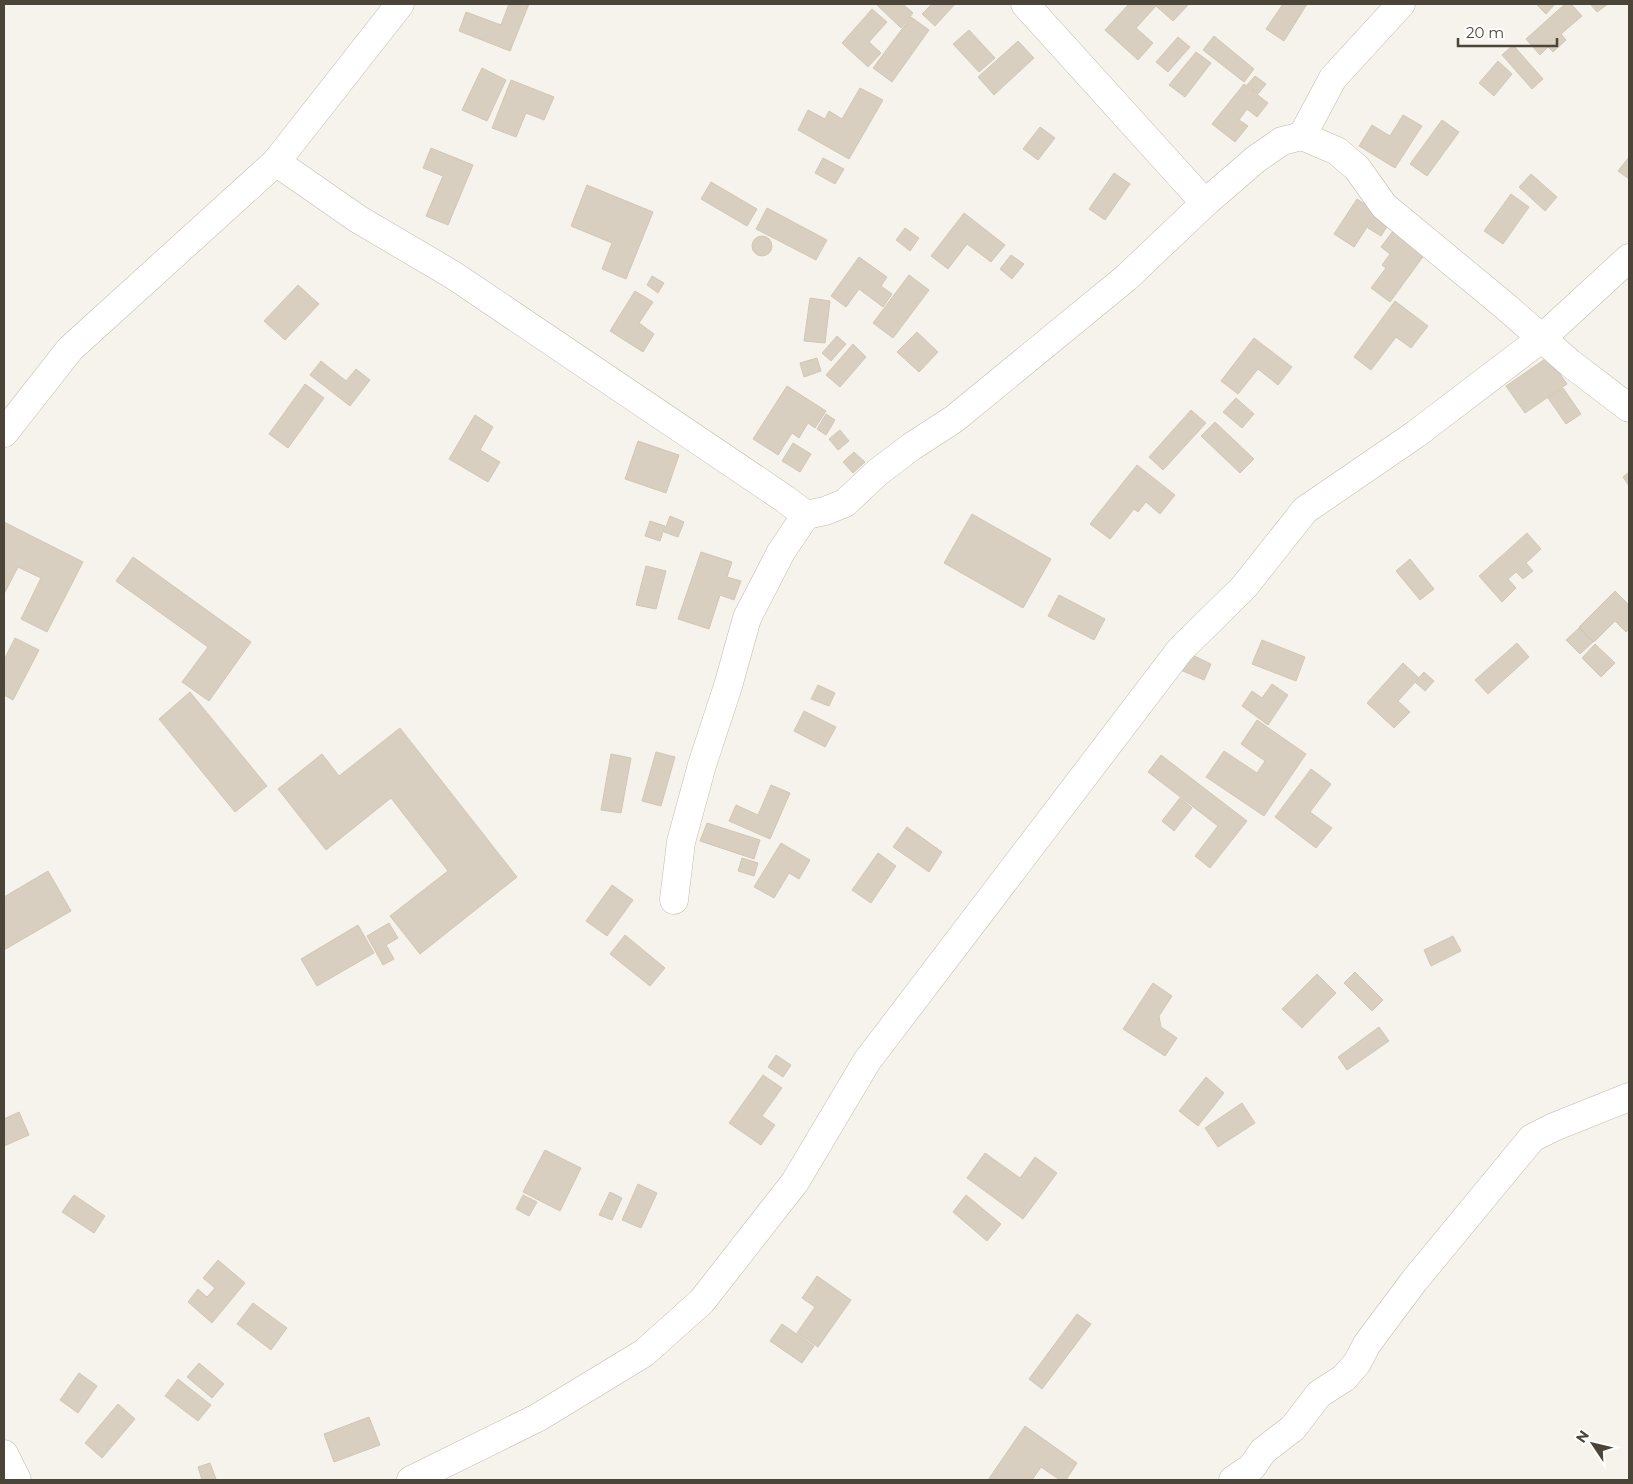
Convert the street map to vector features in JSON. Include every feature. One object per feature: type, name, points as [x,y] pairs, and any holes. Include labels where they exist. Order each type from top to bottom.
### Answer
[{"type":"street","points":[[4,433],[70,349],[276,162],[400,4]]},
{"type":"street","points":[[1025,4],[1205,202]]},
{"type":"street","points":[[1302,136],[1333,78],[1401,4]]},
{"type":"street","points":[[674,900],[684,832],[702,765],[728,686],[747,618],[781,552],[806,515],[825,511],[845,503],[878,472],[911,447],[954,419],[1126,278],[1205,202],[1262,154],[1282,141],[1302,136],[1336,151],[1357,168],[1384,206],[1570,362],[1629,408]]},
{"type":"street","points":[[276,162],[358,219],[461,281],[806,515]]},
{"type":"street","points":[[411,1480],[537,1418],[636,1358],[702,1302],[795,1182],[867,1061],[1180,650],[1244,587],[1305,510],[1416,434],[1542,338],[1629,258]]},
{"type":"street","points":[[1233,1480],[1252,1467],[1263,1451],[1293,1428],[1319,1394],[1344,1378],[1357,1363],[1367,1344],[1414,1281],[1532,1138],[1554,1127],[1629,1098]]},
{"type":"street","points":[[4,1454],[16,1480]]},
{"type":"building","points":[[509,4],[529,4],[510,51],[459,31],[466,12],[501,25]]},
{"type":"building","points":[[876,4],[903,4],[913,13],[901,28]]},
{"type":"building","points":[[932,4],[955,4],[935,26],[922,14]]},
{"type":"building","points":[[1129,4],[1189,4],[1173,21],[1156,6],[1136,28],[1153,43],[1138,60],[1105,30]]},
{"type":"building","points":[[1283,4],[1307,4],[1284,41],[1266,29]]},
{"type":"building","points":[[1536,4],[1555,4],[1546,14]]},
{"type":"building","points":[[1565,4],[1571,4],[1582,16],[1561,34],[1566,40],[1553,52],[1548,47],[1540,55],[1526,39]]},
{"type":"building","points":[[1590,4],[1608,4],[1597,12]]},
{"type":"building","points":[[872,9],[887,22],[869,42],[881,53],[868,67],[842,43]]},
{"type":"building","points":[[911,17],[929,30],[892,82],[873,68]]},
{"type":"building","points":[[969,30],[995,58],[979,72],[953,44]]},
{"type":"building","points":[[1214,36],[1254,69],[1244,82],[1203,50]]},
{"type":"building","points":[[1178,37],[1190,47],[1168,72],[1156,62]]},
{"type":"building","points":[[1018,41],[1034,58],[994,95],[978,77]]},
{"type":"building","points":[[1513,45],[1543,79],[1532,89],[1502,55]]},
{"type":"building","points":[[1196,52],[1211,63],[1185,97],[1169,85]]},
{"type":"building","points":[[1498,61],[1512,74],[1494,96],[1479,83]]},
{"type":"building","points":[[482,68],[506,80],[487,121],[462,110]]},
{"type":"building","points":[[1255,76],[1266,84],[1258,94],[1247,85]]},
{"type":"building","points":[[511,80],[554,97],[544,120],[526,113],[516,137],[492,128]]},
{"type":"building","points":[[1244,84],[1268,103],[1257,117],[1247,109],[1239,120],[1248,126],[1235,142],[1212,124]]},
{"type":"building","points":[[860,88],[883,100],[849,159],[798,130],[808,110],[825,119],[829,111],[842,119]]},
{"type":"building","points":[[1403,115],[1422,126],[1395,168],[1359,146],[1372,125],[1390,136]]},
{"type":"building","points":[[1442,120],[1459,132],[1427,176],[1410,164]]},
{"type":"building","points":[[1040,127],[1055,138],[1038,160],[1023,149]]},
{"type":"building","points":[[431,148],[473,165],[448,225],[426,216],[443,176],[423,168]]},
{"type":"building","points":[[1629,157],[1629,179],[1618,171]]},
{"type":"building","points":[[823,158],[844,169],[835,184],[815,173]]},
{"type":"building","points":[[1114,173],[1130,184],[1105,220],[1089,209]]},
{"type":"building","points":[[1531,174],[1557,197],[1545,211],[1519,187]]},
{"type":"building","points":[[711,182],[757,209],[747,226],[701,199]]},
{"type":"building","points":[[587,185],[653,212],[626,279],[602,269],[612,243],[571,226]]},
{"type":"building","points":[[1511,194],[1529,207],[1503,244],[1484,231]]},
{"type":"building","points":[[1357,199],[1377,212],[1354,247],[1334,234]]},
{"type":"building","points":[[767,208],[827,240],[816,260],[756,229]]},
{"type":"building","points":[[964,213],[1005,245],[991,262],[967,244],[948,269],[931,256]]},
{"type":"building","points":[[1377,214],[1390,222],[1381,236],[1368,228]]},
{"type":"building","points":[[905,228],[919,238],[910,251],[896,240]]},
{"type":"building","points":[[1393,231],[1425,254],[1390,302],[1371,288],[1386,268],[1382,265],[1390,254],[1381,247]]},
{"type":"building","points":[[762,236],[769,239],[772,246],[769,253],[762,256],[755,253],[752,246],[755,239]]},
{"type":"building","points":[[1011,255],[1024,264],[1012,279],[1000,269]]},
{"type":"building","points":[[859,257],[887,277],[881,286],[892,294],[883,307],[859,289],[846,307],[831,296]]},
{"type":"building","points":[[909,275],[929,290],[893,338],[873,323]]},
{"type":"building","points":[[652,276],[664,283],[658,293],[647,285]]},
{"type":"building","points":[[298,285],[319,304],[285,340],[264,321]]},
{"type":"building","points":[[635,291],[653,302],[639,323],[654,334],[643,352],[610,331]]},
{"type":"building","points":[[810,298],[830,301],[825,343],[804,341]]},
{"type":"building","points":[[1395,301],[1428,326],[1411,348],[1396,337],[1371,370],[1354,357]]},
{"type":"building","points":[[917,332],[938,352],[919,372],[897,352]]},
{"type":"building","points":[[837,336],[846,344],[831,361],[822,353]]},
{"type":"building","points":[[1254,338],[1292,367],[1278,385],[1258,369],[1238,394],[1221,381]]},
{"type":"building","points":[[853,344],[866,357],[840,387],[826,375]]},
{"type":"building","points":[[1548,357],[1567,384],[1525,413],[1506,386]]},
{"type":"building","points":[[817,358],[821,371],[804,377],[800,363]]},
{"type":"building","points":[[321,361],[346,381],[356,369],[370,380],[350,406],[310,375]]},
{"type":"building","points":[[305,384],[324,398],[288,448],[269,434]]},
{"type":"building","points":[[787,386],[826,411],[815,428],[808,423],[799,438],[792,433],[778,455],[753,439]]},
{"type":"building","points":[[1563,388],[1581,414],[1566,424],[1548,398]]},
{"type":"building","points":[[1236,398],[1254,414],[1242,428],[1223,412]]},
{"type":"building","points":[[1191,410],[1206,423],[1163,470],[1149,457]]},
{"type":"building","points":[[826,414],[835,420],[826,435],[817,429]]},
{"type":"building","points":[[475,415],[493,427],[480,450],[500,462],[488,482],[449,459]]},
{"type":"building","points":[[1215,422],[1254,459],[1240,473],[1201,436]]},
{"type":"building","points":[[840,430],[849,441],[838,450],[829,439]]},
{"type":"building","points":[[638,441],[679,455],[666,493],[625,479]]},
{"type":"building","points":[[793,443],[811,454],[800,472],[782,461]]},
{"type":"building","points":[[854,452],[865,462],[853,473],[843,462]]},
{"type":"building","points":[[1137,465],[1175,495],[1160,514],[1146,502],[1138,512],[1134,509],[1110,539],[1090,524]]},
{"type":"building","points":[[1629,472],[1629,486],[1623,477]]},
{"type":"building","points":[[972,514],[1051,559],[1023,608],[944,563]]},
{"type":"building","points":[[670,516],[684,522],[678,537],[664,532]]},
{"type":"building","points":[[650,521],[665,526],[660,541],[645,536]]},
{"type":"building","points":[[4,522],[83,562],[47,632],[21,619],[41,578],[18,567],[4,594]]},
{"type":"building","points":[[1527,533],[1541,549],[1526,563],[1533,571],[1523,579],[1516,572],[1508,579],[1516,588],[1502,602],[1479,576]]},
{"type":"building","points":[[701,552],[732,562],[727,577],[741,581],[734,600],[720,595],[709,629],[678,619]]},
{"type":"building","points":[[133,557],[251,642],[209,701],[182,682],[208,647],[116,581]]},
{"type":"building","points":[[1410,559],[1434,589],[1420,600],[1396,571]]},
{"type":"building","points":[[646,566],[666,571],[656,609],[636,605]]},
{"type":"building","points":[[1615,591],[1629,605],[1629,629],[1626,632],[1615,621],[1594,642],[1579,627]]},
{"type":"building","points":[[1059,595],[1105,619],[1094,640],[1048,616]]},
{"type":"building","points":[[1579,628],[1593,642],[1580,654],[1566,640]]},
{"type":"building","points":[[15,638],[39,650],[13,700],[4,695],[4,660]]},
{"type":"building","points":[[1262,640],[1305,657],[1296,681],[1252,664]]},
{"type":"building","points":[[1517,643],[1529,657],[1488,694],[1475,680]]},
{"type":"building","points":[[1595,644],[1615,663],[1601,677],[1582,658]]},
{"type":"building","points":[[1186,652],[1211,664],[1204,680],[1178,669]]},
{"type":"building","points":[[1403,663],[1419,678],[1398,701],[1410,712],[1394,728],[1367,703]]},
{"type":"building","points":[[1424,672],[1434,681],[1425,691],[1415,682]]},
{"type":"building","points":[[1272,684],[1288,695],[1268,725],[1242,706],[1252,691],[1262,698]]},
{"type":"building","points":[[818,685],[835,693],[829,706],[811,699]]},
{"type":"building","points":[[190,692],[267,786],[235,812],[159,719]]},
{"type":"building","points":[[804,711],[836,727],[825,747],[794,731]]},
{"type":"building","points":[[1257,720],[1306,754],[1264,816],[1206,777],[1224,751],[1257,773],[1265,761],[1241,744]]},
{"type":"building","points":[[400,728],[517,877],[420,954],[390,916],[448,871],[391,798],[326,850],[278,789],[322,754],[339,776]]},
{"type":"building","points":[[656,752],[675,757],[661,806],[642,801]]},
{"type":"building","points":[[611,754],[631,758],[621,813],[601,810]]},
{"type":"building","points":[[1161,755],[1247,821],[1210,868],[1195,856],[1218,826],[1148,772]]},
{"type":"building","points":[[1311,769],[1331,784],[1310,812],[1332,828],[1316,848],[1275,817]]},
{"type":"building","points":[[771,785],[790,793],[770,839],[729,821],[736,805],[758,815]]},
{"type":"building","points":[[1180,798],[1192,808],[1174,831],[1162,821]]},
{"type":"building","points":[[707,823],[760,840],[754,859],[700,841]]},
{"type":"building","points":[[907,827],[942,852],[929,872],[893,847]]},
{"type":"building","points":[[781,843],[810,860],[799,879],[789,873],[774,898],[754,887]]},
{"type":"building","points":[[878,853],[896,866],[871,903],[852,890]]},
{"type":"building","points":[[742,858],[758,863],[754,876],[738,871]]},
{"type":"building","points":[[48,871],[71,911],[4,950],[4,897]]},
{"type":"building","points":[[612,885],[633,900],[607,936],[586,921]]},
{"type":"building","points":[[389,923],[398,938],[386,945],[394,959],[383,965],[367,936]]},
{"type":"building","points":[[358,925],[374,953],[317,986],[301,959]]},
{"type":"building","points":[[625,935],[665,968],[650,986],[610,954]]},
{"type":"building","points":[[1453,936],[1461,951],[1431,966],[1424,950]]},
{"type":"building","points":[[1355,972],[1383,1000],[1372,1011],[1344,983]]},
{"type":"building","points":[[1317,974],[1336,993],[1302,1028],[1282,1009]]},
{"type":"building","points":[[1153,983],[1172,996],[1159,1016],[1161,1027],[1177,1038],[1165,1056],[1123,1029]]},
{"type":"building","points":[[1379,1027],[1389,1041],[1347,1070],[1338,1057]]},
{"type":"building","points":[[776,1055],[791,1065],[783,1077],[768,1067]]},
{"type":"building","points":[[763,1075],[782,1088],[762,1116],[775,1125],[761,1145],[729,1123]]},
{"type":"building","points":[[1206,1077],[1224,1093],[1198,1126],[1179,1111]]},
{"type":"building","points":[[1242,1103],[1255,1123],[1218,1147],[1205,1128]]},
{"type":"building","points":[[19,1112],[29,1135],[4,1146],[4,1119]]},
{"type":"building","points":[[545,1150],[581,1168],[560,1211],[523,1192]]},
{"type":"building","points":[[985,1153],[1020,1178],[1035,1157],[1057,1173],[1023,1219],[967,1178]]},
{"type":"building","points":[[638,1184],[657,1193],[641,1228],[622,1220]]},
{"type":"building","points":[[610,1192],[622,1198],[612,1220],[599,1215]]},
{"type":"building","points":[[74,1195],[105,1216],[94,1233],[62,1212]]},
{"type":"building","points":[[523,1195],[537,1202],[529,1216],[516,1209]]},
{"type":"building","points":[[966,1195],[1001,1224],[987,1241],[953,1212]]},
{"type":"building","points":[[218,1260],[245,1283],[212,1323],[188,1302],[198,1289],[207,1297],[215,1288],[203,1278]]},
{"type":"building","points":[[817,1276],[851,1300],[818,1347],[797,1333],[815,1307],[802,1298]]},
{"type":"building","points":[[253,1303],[287,1328],[271,1350],[237,1324]]},
{"type":"building","points":[[1077,1314],[1091,1324],[1042,1389],[1029,1379]]},
{"type":"building","points":[[782,1324],[814,1346],[802,1363],[770,1341]]},
{"type":"building","points":[[199,1363],[224,1384],[212,1398],[187,1377]]},
{"type":"building","points":[[79,1373],[97,1386],[78,1413],[60,1400]]},
{"type":"building","points":[[178,1379],[211,1405],[198,1421],[165,1396]]},
{"type":"building","points":[[118,1404],[135,1419],[102,1458],[85,1443]]},
{"type":"building","points":[[369,1417],[380,1445],[334,1462],[324,1434]]},
{"type":"building","points":[[1025,1426],[1077,1463],[1066,1480],[1060,1480],[1041,1467],[1032,1480],[988,1480]]},
{"type":"building","points":[[210,1463],[216,1479],[202,1480],[198,1467]]}]
